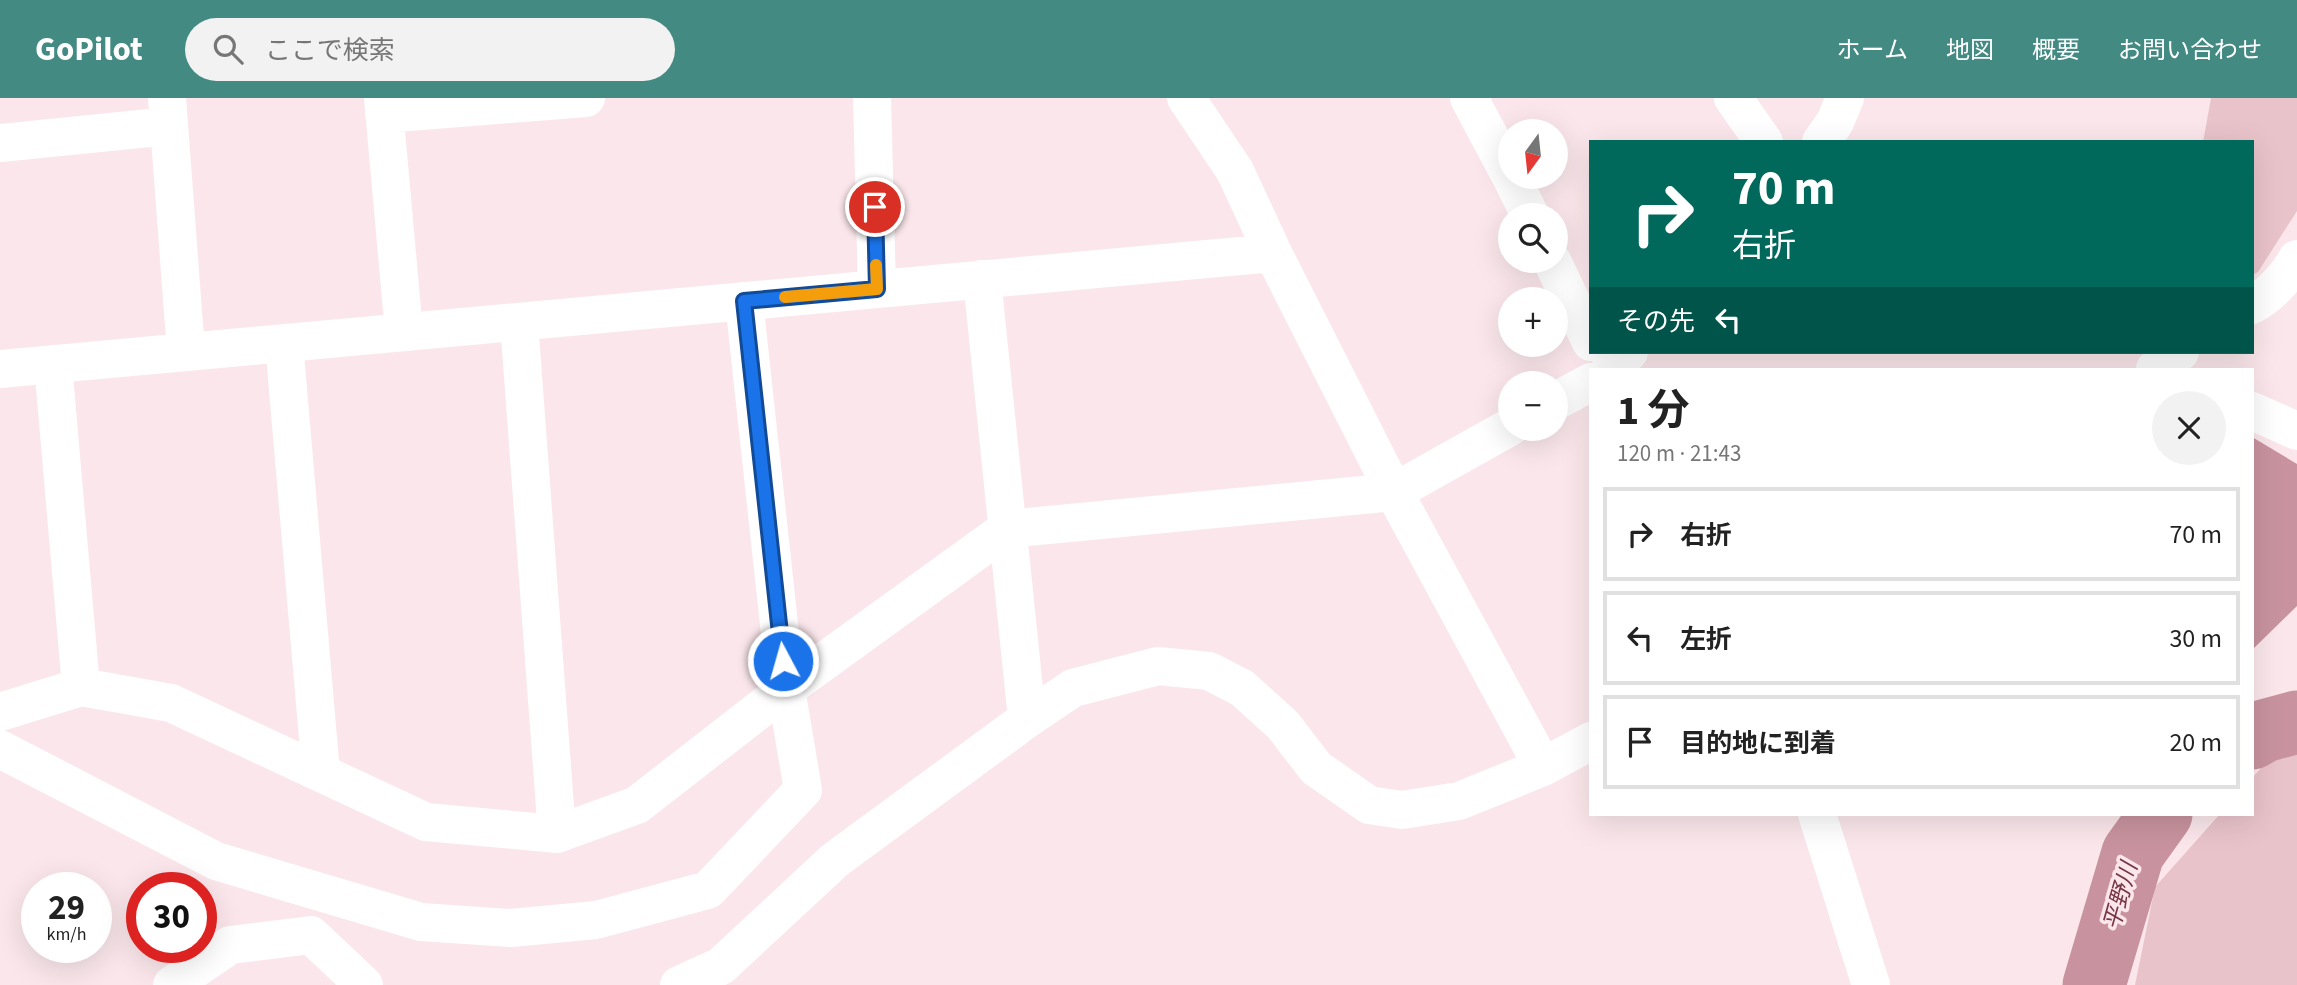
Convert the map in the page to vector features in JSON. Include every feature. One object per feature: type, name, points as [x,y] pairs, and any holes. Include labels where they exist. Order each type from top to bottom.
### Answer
[{"type":"street","points":[[404,332],[384,106],[586,98]]},
{"type":"street","points":[[872,98],[877,289]]},
{"type":"street","points":[[1186,98],[1235,171],[1273,253],[1394,492],[1543,767]]},
{"type":"street","points":[[1469,98],[1498,152]]},
{"type":"street","points":[[1733,98],[1763,140]]},
{"type":"street","points":[[1822,140],[1835,122],[1845,98]]},
{"type":"street","points":[[0,142],[168,112],[186,352]]},
{"type":"street","points":[[0,369],[1273,253]]},
{"type":"street","points":[[2254,304],[2291,270],[2297,259]]},
{"type":"street","points":[[1558,273],[1589,338]]},
{"type":"street","points":[[982,279],[1027,719]]},
{"type":"street","points":[[0,749],[216,861],[421,922],[511,928],[596,920],[708,890],[803,790],[786,689],[744,301]]},
{"type":"street","points":[[519,322],[557,834]]},
{"type":"street","points":[[284,343],[321,773]]},
{"type":"street","points":[[1611,368],[1627,354]]},
{"type":"street","points":[[2156,368],[2177,354]]},
{"type":"street","points":[[53,364],[81,687]]},
{"type":"street","points":[[1568,394],[1589,383]]},
{"type":"street","points":[[2254,412],[2297,431]]},
{"type":"street","points":[[0,712],[81,687],[171,703],[426,822],[557,834],[637,806],[786,689],[1007,529],[1394,492],[1498,434]]},
{"type":"street","points":[[679,985],[722,966],[835,859],[1073,688],[1158,666],[1209,671],[1242,688],[1283,724],[1316,768],[1369,805],[1402,810],[1459,801],[1543,767],[1589,742]]},
{"type":"street","points":[[1818,816],[1871,985]]},
{"type":"street","points":[[172,985],[230,946],[311,935],[364,985]]},
{"type":"shaded area","points":[[2211,98],[2297,98],[2297,211],[2258,272],[2254,274],[2254,140],[2203,140]]},
{"type":"shaded area","points":[[2254,438],[2297,464],[2297,606],[2254,648]]},
{"type":"shaded area","points":[[2280,747],[2297,750],[2297,985],[2135,985],[2155,887],[2218,816],[2254,816],[2254,776]]},
{"type":"waterway","name":"平野川","points":[[2254,737],[2264,731],[2297,722]]},
{"type":"waterway","name":"平野川","points":[[2094,985],[2133,853],[2160,816]]},
{"type":"slow traffic","points":[[785,297],[877,289],[876,265]]},
{"type":"route","points":[[783,661],[744,301],[877,289],[875,207]]}]
